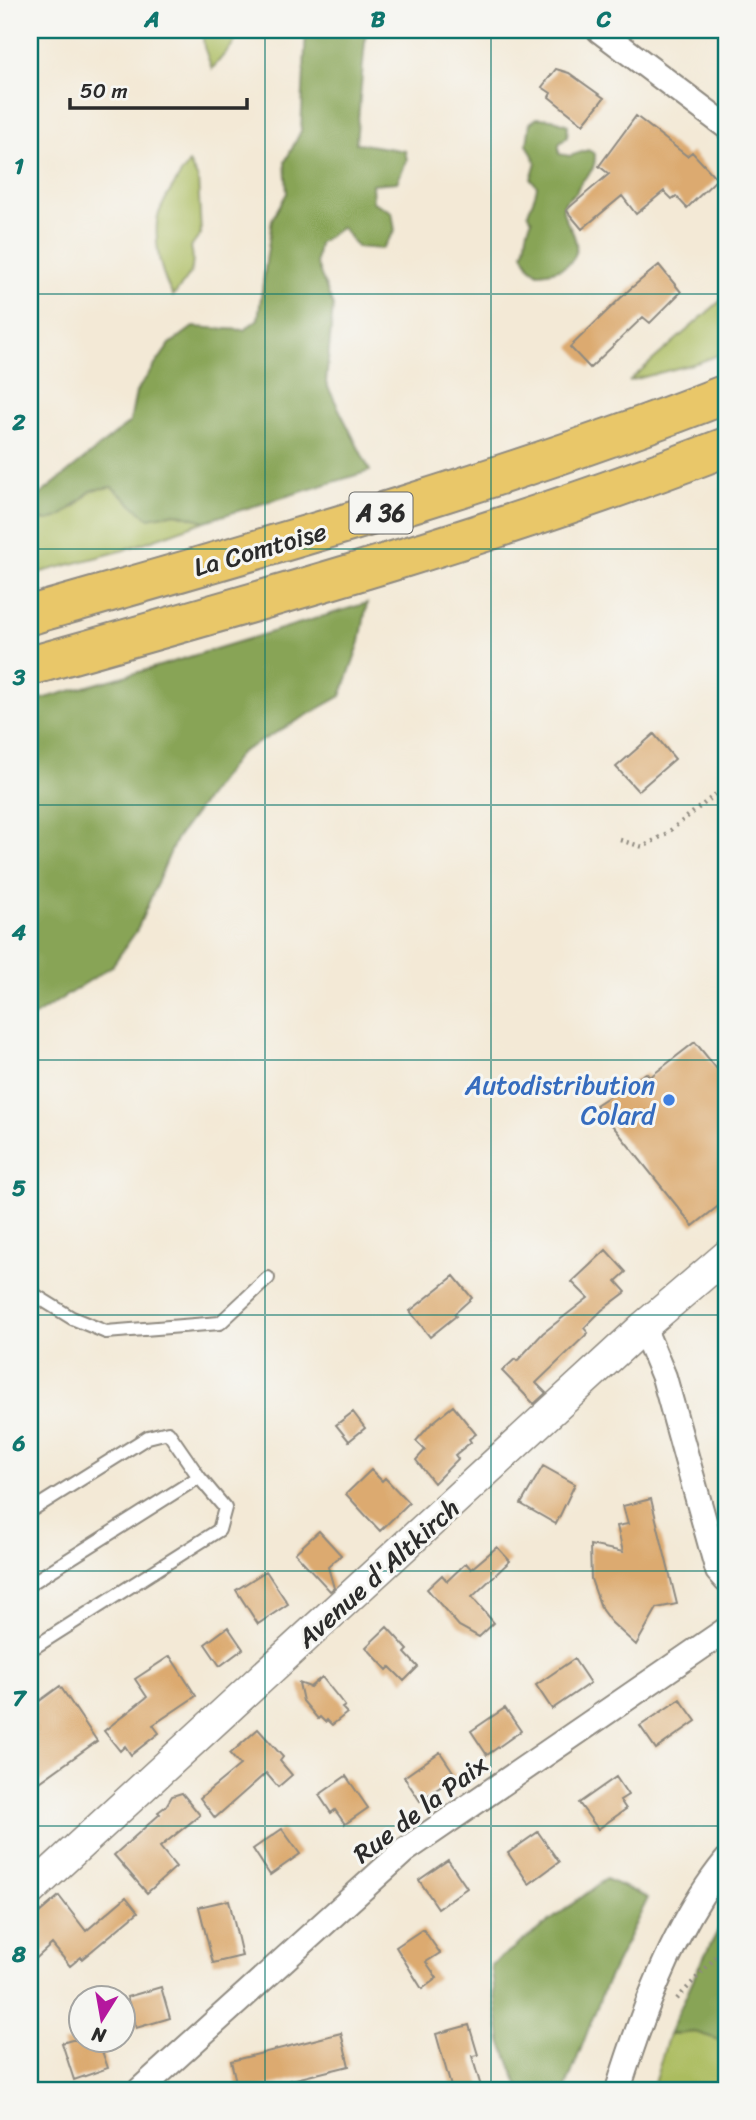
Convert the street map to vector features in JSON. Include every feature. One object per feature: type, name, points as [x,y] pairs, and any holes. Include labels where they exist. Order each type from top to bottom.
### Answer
[{"type":"highway","name":"La Comtoise","points":[[30,615],[270,547],[481,482],[726,394]]},
{"type":"highway","name":"La Comtoise","points":[[30,666],[477,535],[726,447]]},
{"type":"street","points":[[598,30],[726,126]]},
{"type":"street","name":"Avenue d'Altkirch","points":[[30,1891],[643,1327],[726,1256]]},
{"type":"street","points":[[643,1327],[664,1377],[718,1571],[726,1580]]},
{"type":"street","name":"Rue de la Paix","points":[[140,2090],[404,1851],[726,1630]]},
{"type":"street","points":[[618,2090],[632,2043],[665,1962],[712,1878],[726,1861]]},
{"type":"lane","points":[[30,1292],[72,1318],[106,1332],[220,1323],[268,1278]]},
{"type":"lane","points":[[30,1511],[148,1437],[168,1432],[199,1477],[225,1508],[219,1530],[30,1650]]},
{"type":"lane","points":[[30,1584],[199,1477]]},
{"type":"path","points":[[620,840],[643,846],[667,832],[726,786]]},
{"type":"path","points":[[675,2000],[726,1945]]},
{"type":"green space","points":[[202,30],[235,30],[235,42],[212,69],[204,47]]},
{"type":"green space","points":[[306,30],[366,30],[356,143],[405,151],[407,160],[397,182],[372,184],[373,202],[392,212],[395,231],[382,249],[357,247],[342,227],[319,243],[316,262],[333,306],[326,383],[370,471],[205,521],[176,513],[148,518],[112,487],[91,491],[56,518],[39,520],[31,502],[130,422],[136,392],[170,344],[193,327],[244,330],[258,319],[272,219],[287,193],[285,162],[301,131]]},
{"type":"green space","points":[[537,118],[552,119],[568,125],[567,137],[559,144],[559,154],[570,156],[588,150],[595,154],[591,171],[563,207],[576,241],[574,257],[564,267],[538,273],[530,267],[523,253],[532,220],[528,213],[537,186],[531,179],[536,162],[527,144],[530,123]]},
{"type":"green space","points":[[189,163],[198,179],[201,234],[191,247],[193,262],[190,274],[173,296],[160,260],[157,221],[166,199]]},
{"type":"green space","points":[[726,296],[726,352],[700,362],[629,381]]},
{"type":"green space","points":[[112,487],[148,518],[176,513],[205,521],[121,551],[30,575],[30,502],[39,520],[75,507],[92,490]]},
{"type":"green space","points":[[367,603],[360,642],[341,696],[240,753],[176,839],[137,930],[112,966],[30,1019],[30,702]]},
{"type":"green space","points":[[606,1879],[648,1898],[605,1986],[565,2090],[520,2090],[501,2041],[491,1965]]},
{"type":"green space","points":[[726,1916],[726,2042],[695,2032],[669,2034],[699,1966]]},
{"type":"green space","points":[[695,2032],[726,2042],[726,2090],[652,2090],[669,2034]]},
{"type":"building","points":[[556,69],[569,73],[604,98],[583,124],[549,97],[551,93],[542,87]]},
{"type":"building","points":[[636,116],[687,156],[692,152],[717,179],[687,208],[676,196],[672,199],[664,191],[636,214],[622,196],[582,229],[566,210],[609,174],[599,166]]},
{"type":"building","points":[[659,265],[681,292],[650,323],[643,317],[590,368],[570,347]]},
{"type":"building","points":[[654,734],[675,759],[638,791],[616,767]]},
{"type":"building","points":[[695,1042],[726,1080],[726,1200],[693,1226],[596,1105],[646,1073],[650,1077]]},
{"type":"building","points":[[606,1250],[626,1272],[616,1281],[626,1292],[584,1328],[588,1333],[536,1383],[546,1393],[534,1404],[502,1371],[515,1359],[517,1361],[543,1333],[588,1298],[572,1282]]},
{"type":"building","points":[[454,1276],[472,1298],[454,1314],[456,1316],[430,1337],[410,1311]]},
{"type":"building","points":[[453,1406],[476,1434],[469,1439],[471,1442],[455,1455],[458,1459],[434,1483],[416,1460],[425,1450],[416,1441]]},
{"type":"building","points":[[353,1412],[365,1428],[349,1441],[336,1425]]},
{"type":"building","points":[[543,1466],[575,1484],[556,1524],[521,1504]]},
{"type":"building","points":[[371,1470],[382,1481],[385,1478],[409,1503],[380,1531],[346,1494]]},
{"type":"building","points":[[651,1499],[677,1604],[657,1608],[636,1645],[602,1610],[591,1579],[590,1545],[623,1552],[617,1526],[628,1524],[623,1506]]},
{"type":"building","points":[[319,1531],[341,1555],[328,1567],[334,1588],[330,1591],[295,1553]]},
{"type":"building","points":[[497,1547],[510,1561],[472,1597],[494,1623],[479,1637],[459,1626],[427,1589],[442,1575],[447,1581],[466,1563],[471,1569]]},
{"type":"building","points":[[266,1571],[288,1604],[258,1624],[236,1590]]},
{"type":"building","points":[[228,1627],[243,1649],[220,1666],[205,1644]]},
{"type":"building","points":[[387,1627],[408,1650],[405,1653],[418,1667],[404,1681],[390,1667],[387,1670],[366,1647]]},
{"type":"building","points":[[170,1656],[196,1696],[153,1725],[159,1733],[131,1755],[125,1746],[120,1751],[104,1731],[147,1697],[135,1679]]},
{"type":"building","points":[[574,1659],[590,1683],[552,1709],[536,1685]]},
{"type":"building","points":[[322,1677],[345,1706],[342,1708],[347,1713],[332,1725],[320,1717],[318,1719],[303,1701],[299,1683],[310,1687]]},
{"type":"building","points":[[60,1686],[97,1741],[30,1789],[30,1708]]},
{"type":"building","points":[[680,1699],[696,1721],[656,1749],[640,1726]]},
{"type":"building","points":[[505,1708],[521,1731],[487,1755],[471,1731]]},
{"type":"building","points":[[258,1729],[283,1757],[280,1761],[292,1775],[278,1787],[266,1773],[215,1818],[200,1798],[240,1765],[230,1754]]},
{"type":"building","points":[[440,1752],[456,1776],[420,1801],[404,1777]]},
{"type":"building","points":[[346,1776],[368,1808],[345,1824],[335,1810],[331,1813],[319,1795]]},
{"type":"building","points":[[616,1777],[628,1795],[620,1800],[626,1809],[598,1829],[579,1803]]},
{"type":"building","points":[[182,1793],[200,1815],[160,1847],[176,1867],[147,1893],[114,1855],[160,1814],[158,1812],[172,1796]]},
{"type":"building","points":[[282,1829],[300,1854],[270,1875],[253,1849]]},
{"type":"building","points":[[538,1832],[559,1862],[529,1884],[508,1853]]},
{"type":"building","points":[[448,1860],[467,1888],[438,1908],[419,1880]]},
{"type":"building","points":[[59,1896],[86,1931],[126,1897],[138,1912],[70,1966],[52,1944],[30,1964],[30,1921]]},
{"type":"building","points":[[229,1900],[242,1956],[213,1963],[199,1907]]},
{"type":"building","points":[[423,1929],[440,1953],[426,1962],[437,1978],[422,1989],[396,1947]]},
{"type":"building","points":[[161,1987],[170,2018],[136,2028],[136,1994]]},
{"type":"building","points":[[469,2025],[478,2055],[472,2056],[482,2090],[452,2090],[436,2034]]},
{"type":"building","points":[[341,2033],[349,2066],[251,2090],[238,2090],[231,2061]]},
{"type":"building","points":[[66,2042],[66,2054],[103,2054],[108,2068],[74,2080],[62,2043]]},
{"type":"place","name":"Autodistribution Colard","points":[[669,1100]]}]
